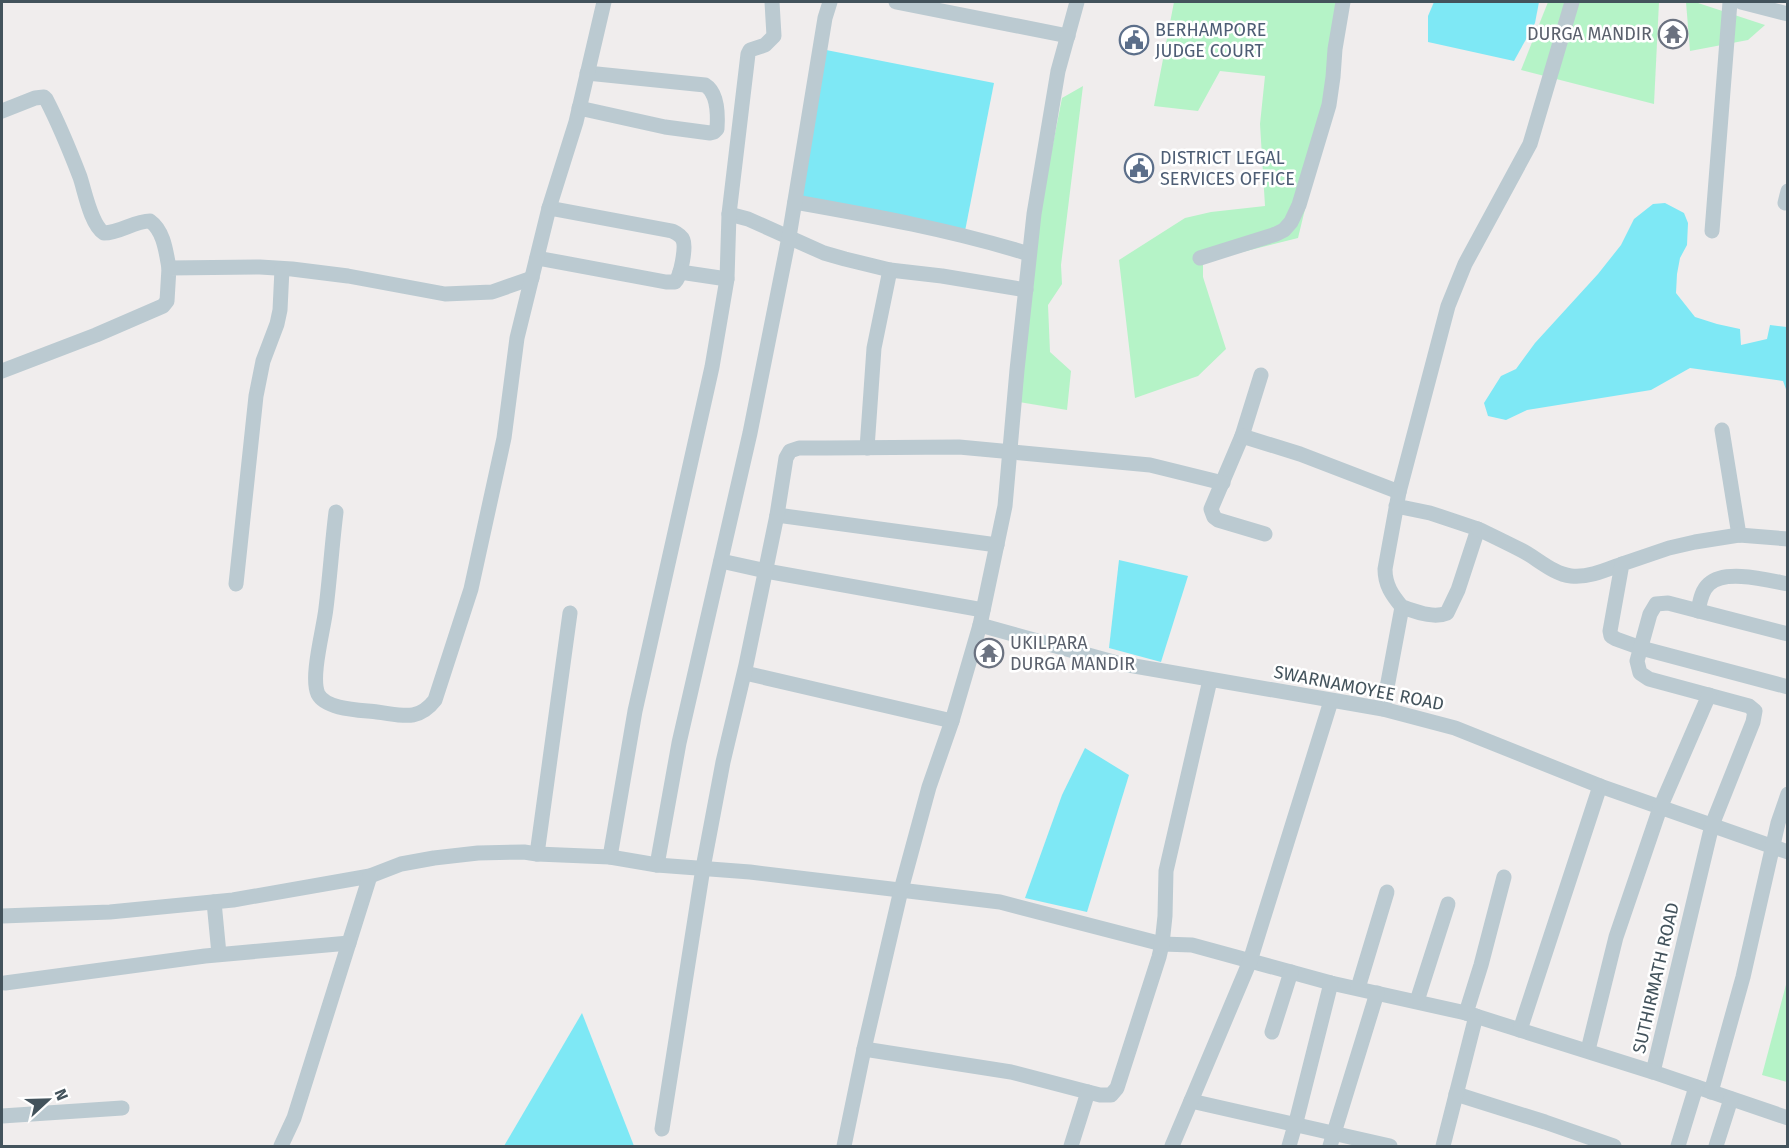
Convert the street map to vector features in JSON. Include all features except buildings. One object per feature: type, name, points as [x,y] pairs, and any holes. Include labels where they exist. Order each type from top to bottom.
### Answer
[{"type":"street","points":[[336,512],[326,610],[315,678],[318,695],[329,704],[341,708],[404,716],[420,714],[428,709],[435,700],[471,589],[504,438],[517,338],[549,208],[579,108],[604,2]]},
{"type":"street","points":[[610,857],[635,711],[712,367],[727,279],[729,214],[748,54],[750,50],[765,45],[774,36],[772,2]]},
{"type":"street","points":[[657,865],[679,743],[750,433],[789,237],[825,18],[830,2]]},
{"type":"street","points":[[896,2],[1068,36]]},
{"type":"street","points":[[844,1146],[901,890],[929,787],[952,722],[980,625],[1005,506],[1034,214],[1058,71],[1077,2]]},
{"type":"street","points":[[1200,258],[1276,234],[1284,230],[1291,222],[1299,205],[1329,105],[1343,2]]},
{"type":"street","points":[[1478,529],[1458,590],[1447,613],[1435,615],[1402,607],[1391,593],[1385,578],[1385,569],[1398,499],[1448,306],[1466,264],[1530,144],[1572,2]]},
{"type":"street","points":[[1712,231],[1730,2]]},
{"type":"street","points":[[1741,2],[1788,14]]},
{"type":"street","points":[[579,108],[665,127],[710,133],[717,129],[716,105],[711,91],[705,85],[587,74]]},
{"type":"street","points":[[2,111],[35,98],[44,97],[79,176],[100,231],[116,232],[150,220],[156,225],[161,236],[169,268],[167,301],[163,306],[96,335],[2,371]]},
{"type":"street","points":[[795,202],[900,220],[987,241],[1029,254]]},
{"type":"street","points":[[537,258],[672,283],[677,281],[680,272],[684,244],[682,238],[677,234],[549,208]]},
{"type":"street","points":[[729,214],[748,219],[824,253],[890,270],[1026,290]]},
{"type":"street","points":[[169,268],[282,268],[348,276],[445,294],[492,292],[532,278]]},
{"type":"street","points":[[236,584],[256,396],[263,361],[278,324],[282,268]]},
{"type":"street","points":[[867,448],[874,348],[890,270]]},
{"type":"street","points":[[680,272],[727,279]]},
{"type":"street","points":[[1262,375],[1242,436],[1211,509],[1218,520],[1265,534]]},
{"type":"street","points":[[1722,429],[1739,535]]},
{"type":"street","points":[[1242,436],[1300,454],[1430,513],[1478,529],[1522,550],[1556,572],[1566,575],[1583,576],[1669,548],[1739,535],[1788,539]]},
{"type":"street","points":[[662,1129],[703,868],[723,762],[745,673],[777,515],[786,458],[790,451],[799,448],[959,447],[1150,465],[1223,483]]},
{"type":"street","points":[[777,515],[997,545]]},
{"type":"street","points":[[721,561],[983,610]]},
{"type":"street","points":[[1622,564],[1611,636],[1641,648],[1788,687]]},
{"type":"street","points":[[1698,610],[1703,592],[1709,584],[1720,578],[1741,576],[1788,584]]},
{"type":"street","points":[[1588,1050],[1616,937],[1660,808],[1709,695],[1643,676],[1640,673],[1637,664],[1650,614],[1656,603],[1668,603],[1788,634]]},
{"type":"street","points":[[1383,709],[1402,607]]},
{"type":"street","points":[[537,854],[570,613]]},
{"type":"street","name":"SWARNAMOYEE ROAD","points":[[980,625],[1117,663],[1383,709],[1455,728],[1600,786],[1781,849]]},
{"type":"street","points":[[745,673],[952,722]]},
{"type":"street","points":[[864,1049],[1011,1071],[1105,1096],[1114,1093],[1162,944],[1166,871],[1210,680]]},
{"type":"street","name":"SUTHIRMATH ROAD","points":[[1709,695],[1749,706],[1755,711],[1755,715],[1712,825],[1653,1072],[1788,1118]]},
{"type":"street","points":[[1172,1146],[1250,961],[1331,701]]},
{"type":"street","points":[[1520,1030],[1600,786]]},
{"type":"street","points":[[1678,1146],[1703,1089],[1743,977],[1781,849],[1778,823],[1788,794]]},
{"type":"street","points":[[2,916],[110,912],[214,902],[370,876],[401,864],[478,853],[524,852],[610,857],[657,865],[750,872],[1000,902],[1162,944],[1192,945],[1331,983],[1471,1015],[1653,1072]]},
{"type":"street","points":[[281,1146],[294,1118],[370,876]]},
{"type":"street","points":[[1443,1146],[1456,1094],[1481,965],[1504,877]]},
{"type":"street","points":[[1358,988],[1387,892]]},
{"type":"street","points":[[214,902],[219,954]]},
{"type":"street","points":[[1417,1001],[1448,904]]},
{"type":"street","points":[[5,982],[219,954],[349,943]]},
{"type":"street","points":[[1272,1032],[1291,972]]},
{"type":"street","points":[[1288,1146],[1331,983]]},
{"type":"street","points":[[1332,1140],[1377,993]]},
{"type":"street","points":[[1071,1146],[1088,1092]]},
{"type":"street","points":[[1456,1094],[1614,1146]]},
{"type":"street","points":[[1716,1146],[1731,1099]]},
{"type":"street","points":[[1191,1101],[1295,1124],[1332,1140],[1390,1146]]},
{"type":"street","points":[[2,1116],[122,1108]]},
{"type":"green space","points":[[1174,2],[1347,2],[1336,81],[1298,238],[1203,262],[1203,277],[1226,349],[1198,376],[1135,398],[1119,260],[1185,218],[1211,212],[1265,206],[1260,124],[1265,76],[1220,71],[1198,111],[1154,106]]},
{"type":"green space","points":[[1548,2],[1659,2],[1654,104],[1521,70]]},
{"type":"green space","points":[[1686,2],[1695,2],[1765,25],[1748,40],[1690,51]]},
{"type":"green space","points":[[1083,86],[1061,265],[1062,284],[1048,305],[1050,352],[1071,371],[1067,410],[1019,402],[1039,215],[1062,98]]},
{"type":"green space","points":[[1787,981],[1787,1082],[1762,1075]]},
{"type":"water","points":[[1434,2],[1539,2],[1535,23],[1514,61],[1428,42],[1428,16]]},
{"type":"water","points":[[821,49],[994,83],[965,231],[796,203]]},
{"type":"water","points":[[1665,203],[1684,213],[1688,223],[1687,245],[1680,258],[1676,293],[1695,317],[1740,329],[1741,345],[1767,339],[1770,325],[1787,327],[1787,392],[1783,381],[1690,368],[1651,390],[1527,410],[1506,420],[1488,416],[1484,403],[1501,376],[1516,369],[1535,343],[1598,274],[1621,245],[1634,219],[1653,204]]},
{"type":"water","points":[[1119,560],[1188,576],[1161,662],[1109,648]]},
{"type":"water","points":[[1085,748],[1129,775],[1087,912],[1025,898],[1062,795]]},
{"type":"water","points":[[582,1013],[634,1146],[504,1146]]},
{"type":"place","name":"DURGA MANDIR","points":[[1673,34]]},
{"type":"place","name":"BERHAMPORE JUDGE COURT","points":[[1134,40]]},
{"type":"place","name":"DISTRICT LEGAL SERVICES OFFICE","points":[[1139,168]]},
{"type":"place","name":"UKILPARA DURGA MANDIR","points":[[989,653]]}]
